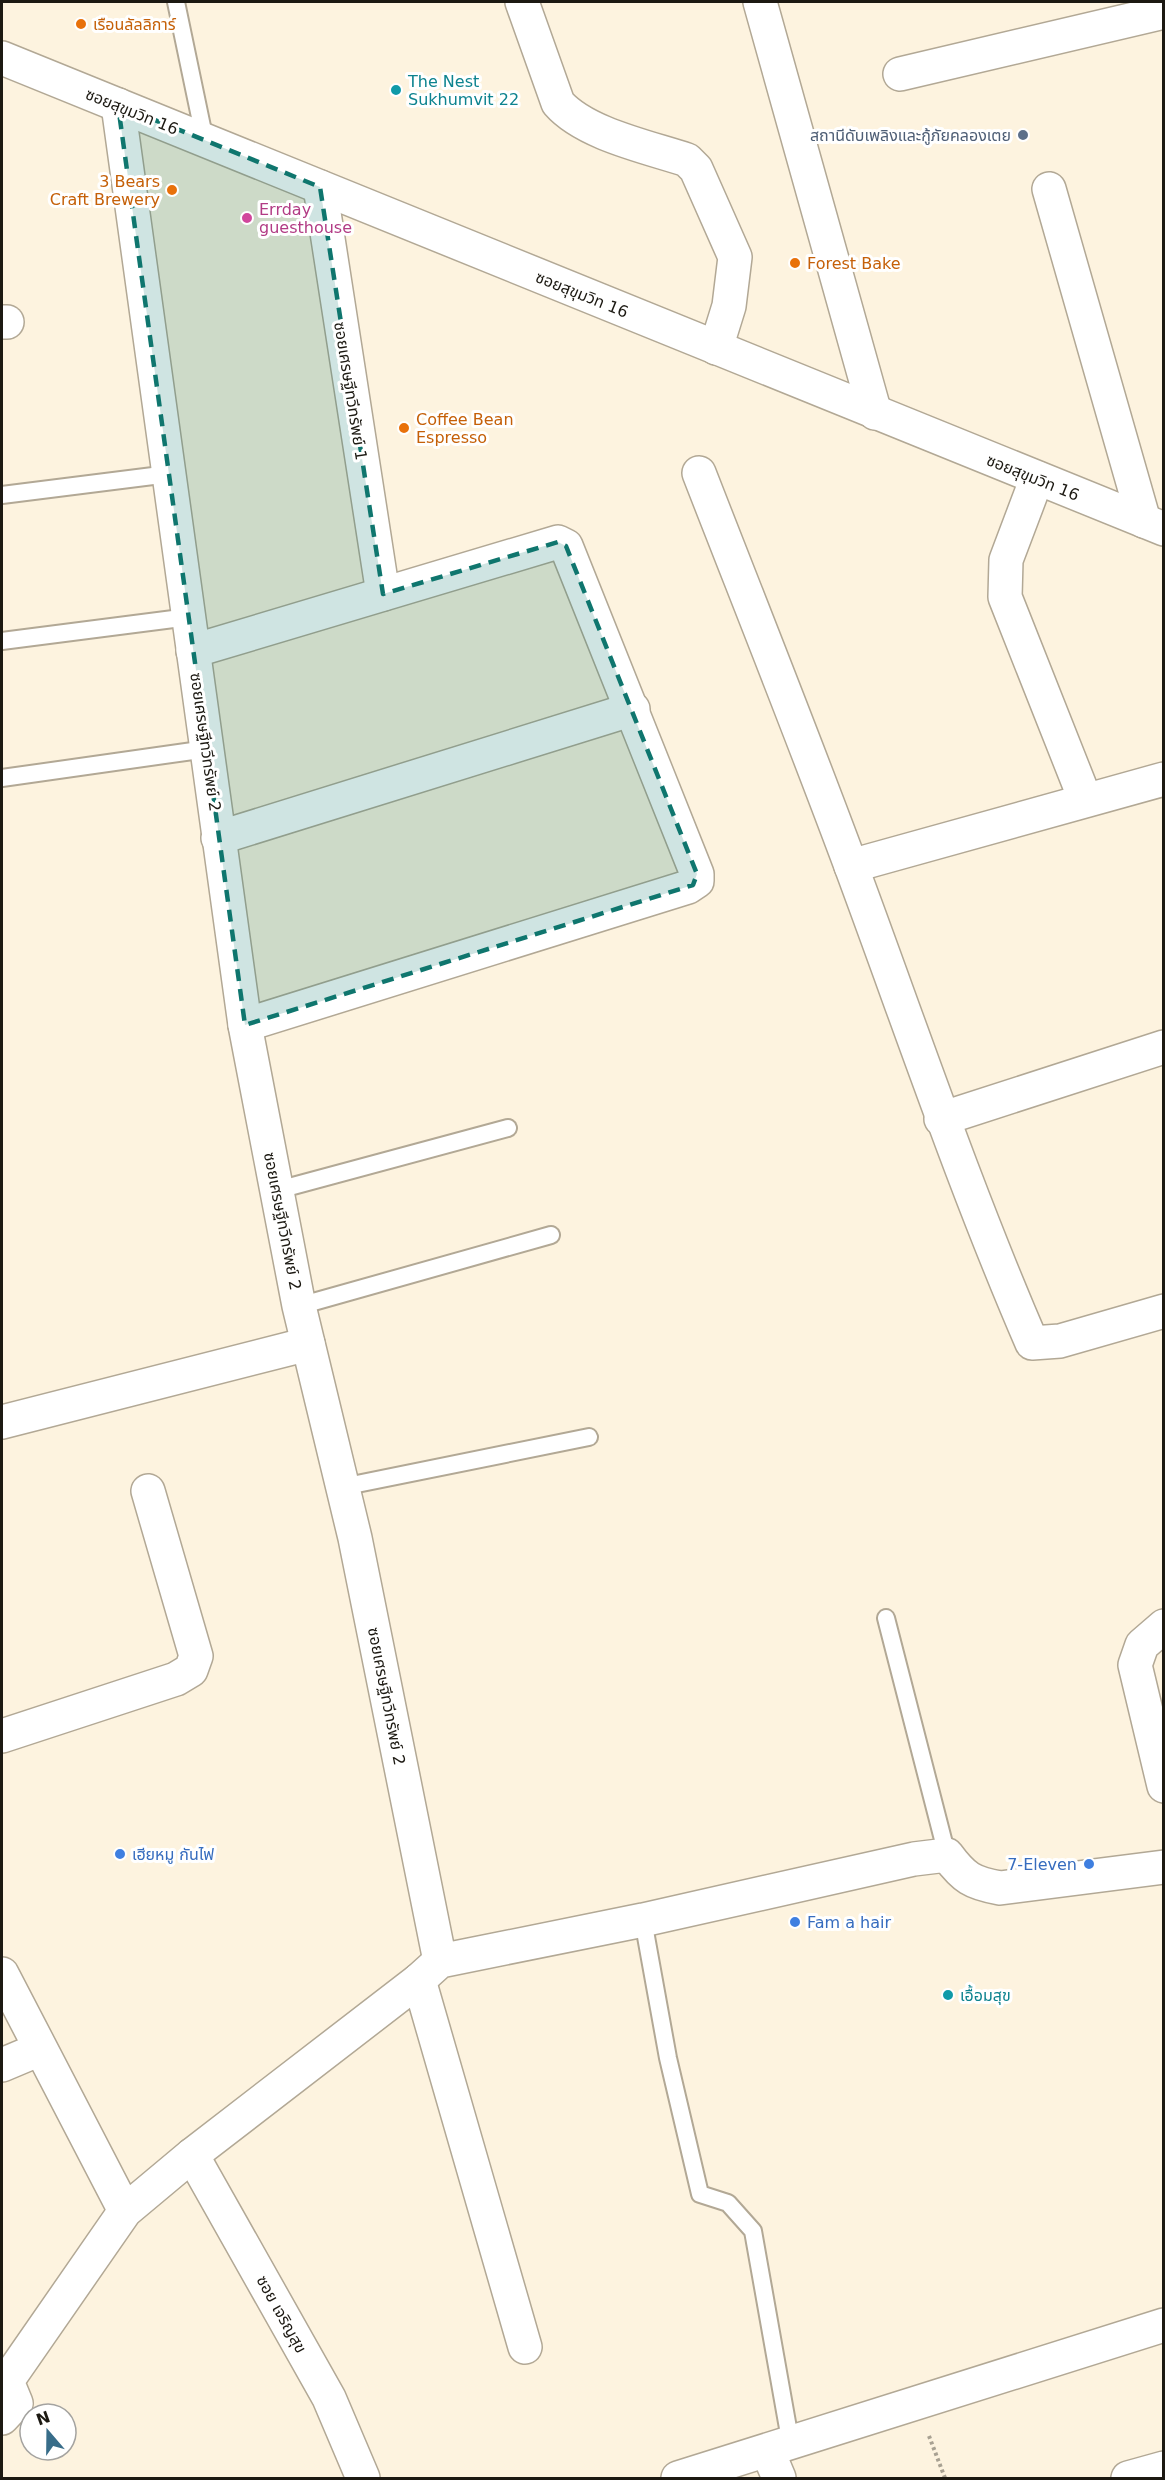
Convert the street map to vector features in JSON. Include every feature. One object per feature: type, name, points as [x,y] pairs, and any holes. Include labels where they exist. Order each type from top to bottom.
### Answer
[{"type":"street","points":[[522,2],[558,103],[567,113],[588,127],[687,160],[696,169],[735,257],[729,306],[716,348]]},
{"type":"street","points":[[760,2],[875,413]]},
{"type":"street","points":[[900,74],[1164,12]]},
{"type":"street","name":"ซอยสุขุมวิท 16","points":[[2,58],[1154,525]]},
{"type":"street","name":"ซอยเศรษฐีทวีทรัพย์ 2","points":[[118,105],[244,1025],[299,1306],[355,1538],[430,1970],[525,2348]]},
{"type":"street","name":"ซอยเศรษฐีทวีทรัพย์ 1","points":[[320,187],[383,594]]},
{"type":"street","points":[[1049,189],[1154,525]]},
{"type":"street","points":[[699,473],[851,866],[941,1119],[1002,1274],[1032,1342],[1060,1341],[1164,1311]]},
{"type":"street","points":[[1037,478],[1006,560],[1005,597],[1085,799]]},
{"type":"street","points":[[194,651],[558,542],[566,546],[697,874],[693,885],[244,1025]]},
{"type":"street","points":[[218,838],[633,709]]},
{"type":"street","points":[[851,866],[1164,778]]},
{"type":"street","points":[[941,1119],[1164,1047]]},
{"type":"street","points":[[2,1422],[308,1344]]},
{"type":"street","points":[[2,1736],[176,1679],[191,1670],[196,1656],[148,1491]]},
{"type":"street","points":[[1164,1626],[1142,1645],[1135,1665],[1164,1786]]},
{"type":"street","points":[[2,2418],[16,2403],[7,2381],[125,2211],[192,2155],[430,1970],[914,1859],[947,1855],[960,1873],[974,1883],[1000,1888],[1164,1867]]},
{"type":"street","points":[[2,1974],[125,2211]]},
{"type":"street","points":[[2,2065],[40,2049]]},
{"type":"street","name":"ซอย เจริญสุข","points":[[192,2155],[329,2398],[363,2478]]},
{"type":"street","points":[[678,2478],[779,2458],[917,2404],[1164,2325]]},
{"type":"street","points":[[1128,2478],[1164,2468]]},
{"type":"lane","points":[[176,2],[205,141]]},
{"type":"lane","points":[[2,495],[169,474]]},
{"type":"lane","points":[[2,641],[189,617]]},
{"type":"lane","points":[[2,778],[207,748]]},
{"type":"lane","points":[[278,1190],[508,1128]]},
{"type":"lane","points":[[299,1306],[551,1234]]},
{"type":"lane","points":[[342,1487],[589,1437]]},
{"type":"lane","points":[[886,1618],[947,1855]]},
{"type":"lane","points":[[643,1920],[668,2058],[700,2194],[728,2203],[753,2231],[779,2458]]},
{"type":"path","points":[[917,2404],[945,2478]]},
{"type":"highlighted area","points":[[118,105],[320,187],[383,594],[558,542],[566,546],[697,874],[693,885],[245,1025]]},
{"type":"place","name":"เรือนลัลลิการ์","points":[[81,24]]},
{"type":"place","name":"The Nest Sukhumvit 22","points":[[396,90]]},
{"type":"place","name":"สถานีดับเพลิงและกู้ภัยคลองเตย","points":[[1023,135]]},
{"type":"place","name":"3 Bears Craft Brewery","points":[[172,190]]},
{"type":"place","name":"Errday guesthouse","points":[[247,218]]},
{"type":"place","name":"Forest Bake","points":[[795,263]]},
{"type":"place","name":"Coffee Bean Espresso","points":[[404,428]]},
{"type":"place","name":"เฮียหมู กันไฟ","points":[[120,1854]]},
{"type":"place","name":"7-Eleven","points":[[1089,1864]]},
{"type":"place","name":"Fam a hair","points":[[795,1922]]},
{"type":"place","name":"เอื้อมสุข","points":[[948,1995]]}]
